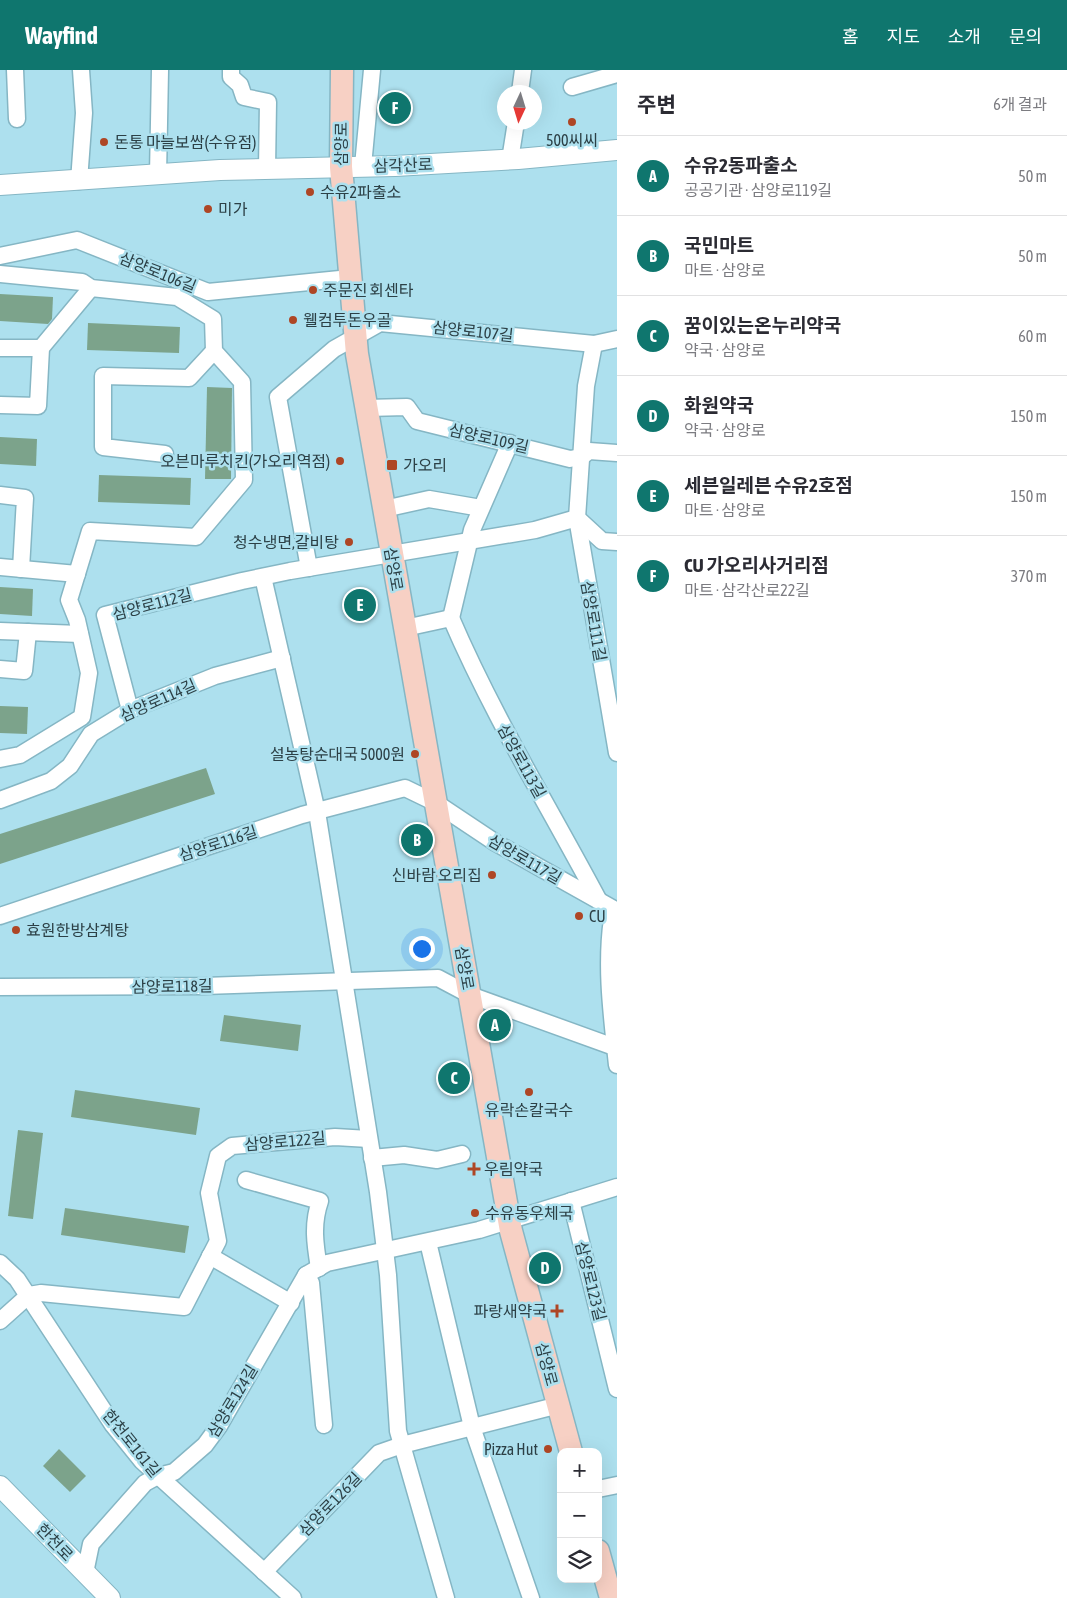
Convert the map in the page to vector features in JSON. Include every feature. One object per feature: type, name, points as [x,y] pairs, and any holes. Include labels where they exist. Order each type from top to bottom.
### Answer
[{"type":"main road","name":"삼양로","points":[[342,70],[352,167],[350,278],[355,337],[366,408],[509,1221],[570,1448]]},
{"type":"main road","points":[[602,1565],[611,1598]]},
{"type":"street","points":[[15,70],[17,119]]},
{"type":"street","points":[[79,181],[84,113],[81,70]]},
{"type":"street","points":[[158,175],[160,70]]},
{"type":"street","points":[[231,70],[231,77],[240,86],[244,97],[268,102],[267,168]]},
{"type":"street","points":[[352,167],[372,70]]},
{"type":"street","points":[[521,85],[523,70]]},
{"type":"street","points":[[572,87],[617,74]]},
{"type":"street","points":[[510,160],[515,130]]},
{"type":"street","name":"삼각산로","points":[[0,185],[267,168],[352,167],[510,160],[617,150]]},
{"type":"street","name":"삼양로106길","points":[[0,256],[77,240],[208,292],[350,278]]},
{"type":"street","points":[[0,274],[82,282],[91,288],[177,297],[212,319],[214,351],[242,382],[244,480],[196,538],[90,531],[70,600],[89,673],[82,717],[20,755],[0,759]]},
{"type":"street","points":[[0,405],[38,406],[41,348],[91,288]]},
{"type":"street","name":"삼양로107길","points":[[355,337],[380,323],[594,344],[617,339]]},
{"type":"street","points":[[309,568],[278,397],[334,349],[355,337]]},
{"type":"street","points":[[577,518],[586,386],[594,344]]},
{"type":"street","points":[[0,348],[41,348]]},
{"type":"street","points":[[165,454],[103,447],[103,376],[189,378],[214,351]]},
{"type":"street","name":"삼양로109길","points":[[366,408],[407,407],[417,421],[570,459],[581,457],[590,451],[617,453]]},
{"type":"street","points":[[405,628],[451,618],[471,542],[472,530],[510,443]]},
{"type":"street","points":[[0,495],[25,498],[21,569]]},
{"type":"street","points":[[384,508],[429,499],[481,508]]},
{"type":"street","points":[[392,554],[535,530],[577,518]]},
{"type":"street","points":[[577,518],[602,541],[617,542]]},
{"type":"street","name":"삼양로111길","points":[[577,518],[617,753]]},
{"type":"street","name":"삼양로112길","points":[[130,710],[105,615],[264,576],[392,554]]},
{"type":"street","points":[[0,567],[77,574]]},
{"type":"street","points":[[264,576],[316,812],[372,1158],[385,1252],[398,1431],[446,1598]]},
{"type":"street","name":"삼양로113길","points":[[451,618],[469,660],[500,721],[599,901]]},
{"type":"street","points":[[0,630],[80,634]]},
{"type":"street","points":[[0,669],[24,671],[28,632]]},
{"type":"street","name":"삼양로114길","points":[[0,800],[51,781],[70,766],[91,734],[130,710],[215,676],[282,658]]},
{"type":"street","name":"삼양로116길","points":[[0,916],[316,812],[405,788],[436,803]]},
{"type":"street","name":"삼양로117길","points":[[436,803],[496,843],[617,910]]},
{"type":"street","points":[[617,918],[612,920],[610,932],[609,983],[617,1064]]},
{"type":"street","name":"삼양로118길","points":[[0,987],[112,987],[438,978],[470,995],[616,1048]]},
{"type":"street","name":"삼양로122길","points":[[28,1296],[41,1293],[184,1307],[218,1241],[209,1193],[218,1156],[232,1146],[335,1137],[369,1139]]},
{"type":"street","points":[[372,1158],[404,1155],[437,1160],[462,1154]]},
{"type":"street","points":[[246,1180],[320,1201],[314,1237],[311,1283],[324,1425]]},
{"type":"street","points":[[313,1272],[327,1264],[428,1242],[509,1221],[617,1187]]},
{"type":"street","name":"삼양로123길","points":[[572,1201],[617,1389]]},
{"type":"street","points":[[428,1242],[472,1427],[531,1598]]},
{"type":"street","points":[[210,1256],[290,1302]]},
{"type":"street","name":"한천로161길","points":[[0,1263],[17,1279],[113,1425],[142,1461],[294,1598]]},
{"type":"street","name":"삼양로124길","points":[[85,1573],[91,1544],[145,1484],[158,1476],[174,1472],[205,1445],[219,1426],[290,1302],[313,1272]]},
{"type":"street","points":[[0,1322],[28,1296]]},
{"type":"street","name":"삼양로126길","points":[[264,1572],[379,1453],[402,1445],[559,1405]]},
{"type":"street","points":[[602,1488],[617,1485]]},
{"type":"street","name":"한천로","points":[[0,1486],[85,1573],[102,1595]]},
{"type":"building","points":[[0,294],[53,297],[52,319],[48,324],[0,321]]},
{"type":"building","points":[[88,323],[180,327],[179,353],[87,350]]},
{"type":"building","points":[[207,387],[232,388],[231,479],[205,479]]},
{"type":"building","points":[[0,437],[37,439],[36,466],[0,464]]},
{"type":"building","points":[[99,475],[191,478],[190,505],[98,502]]},
{"type":"building","points":[[0,587],[33,589],[32,616],[0,614]]},
{"type":"building","points":[[0,706],[28,707],[27,734],[0,733]]},
{"type":"building","points":[[206,768],[215,794],[0,864],[0,834]]},
{"type":"building","points":[[224,1015],[301,1025],[298,1051],[220,1041]]},
{"type":"building","points":[[75,1090],[200,1108],[196,1135],[71,1117]]},
{"type":"building","points":[[18,1130],[43,1133],[33,1219],[8,1216]]},
{"type":"building","points":[[65,1208],[189,1226],[185,1253],[61,1235]]},
{"type":"building","points":[[59,1449],[86,1476],[70,1492],[43,1466]]},
{"type":"place","name":"CU 가오리사거리점","points":[[395,108]]},
{"type":"place","name":"500씨씨","points":[[572,122]]},
{"type":"place","name":"돈통 마늘보쌈(수유점)","points":[[104,142]]},
{"type":"place","name":"수유2파출소","points":[[310,192]]},
{"type":"place","name":"미가","points":[[208,209]]},
{"type":"place","name":"주문진 회센타","points":[[313,290]]},
{"type":"place","name":"웰컴투돈우골","points":[[293,320]]},
{"type":"place","name":"오븐마루치킨(가오리역점)","points":[[340,461]]},
{"type":"place","name":"가오리","points":[[392,465]]},
{"type":"place","name":"청수냉면,갈비탕","points":[[349,542]]},
{"type":"place","name":"세븐일레븐 수유2호점","points":[[360,605]]},
{"type":"place","name":"설농탕순대국 5000원","points":[[415,754]]},
{"type":"place","name":"국민마트","points":[[417,840]]},
{"type":"place","name":"신바람 오리집","points":[[492,875]]},
{"type":"place","name":"CU","points":[[579,916]]},
{"type":"place","name":"효원한방삼계탕","points":[[16,930]]},
{"type":"place","name":"수유2동파출소","points":[[495,1025]]},
{"type":"place","name":"꿈이있는온누리약국","points":[[454,1078]]},
{"type":"place","name":"유락손칼국수","points":[[529,1092]]},
{"type":"place","name":"우림약국","points":[[474,1169]]},
{"type":"place","name":"수유동우체국","points":[[475,1213]]},
{"type":"place","name":"화원약국","points":[[545,1268]]},
{"type":"place","name":"파랑새약국","points":[[557,1311]]},
{"type":"place","name":"Pizza Hut","points":[[548,1449]]}]
